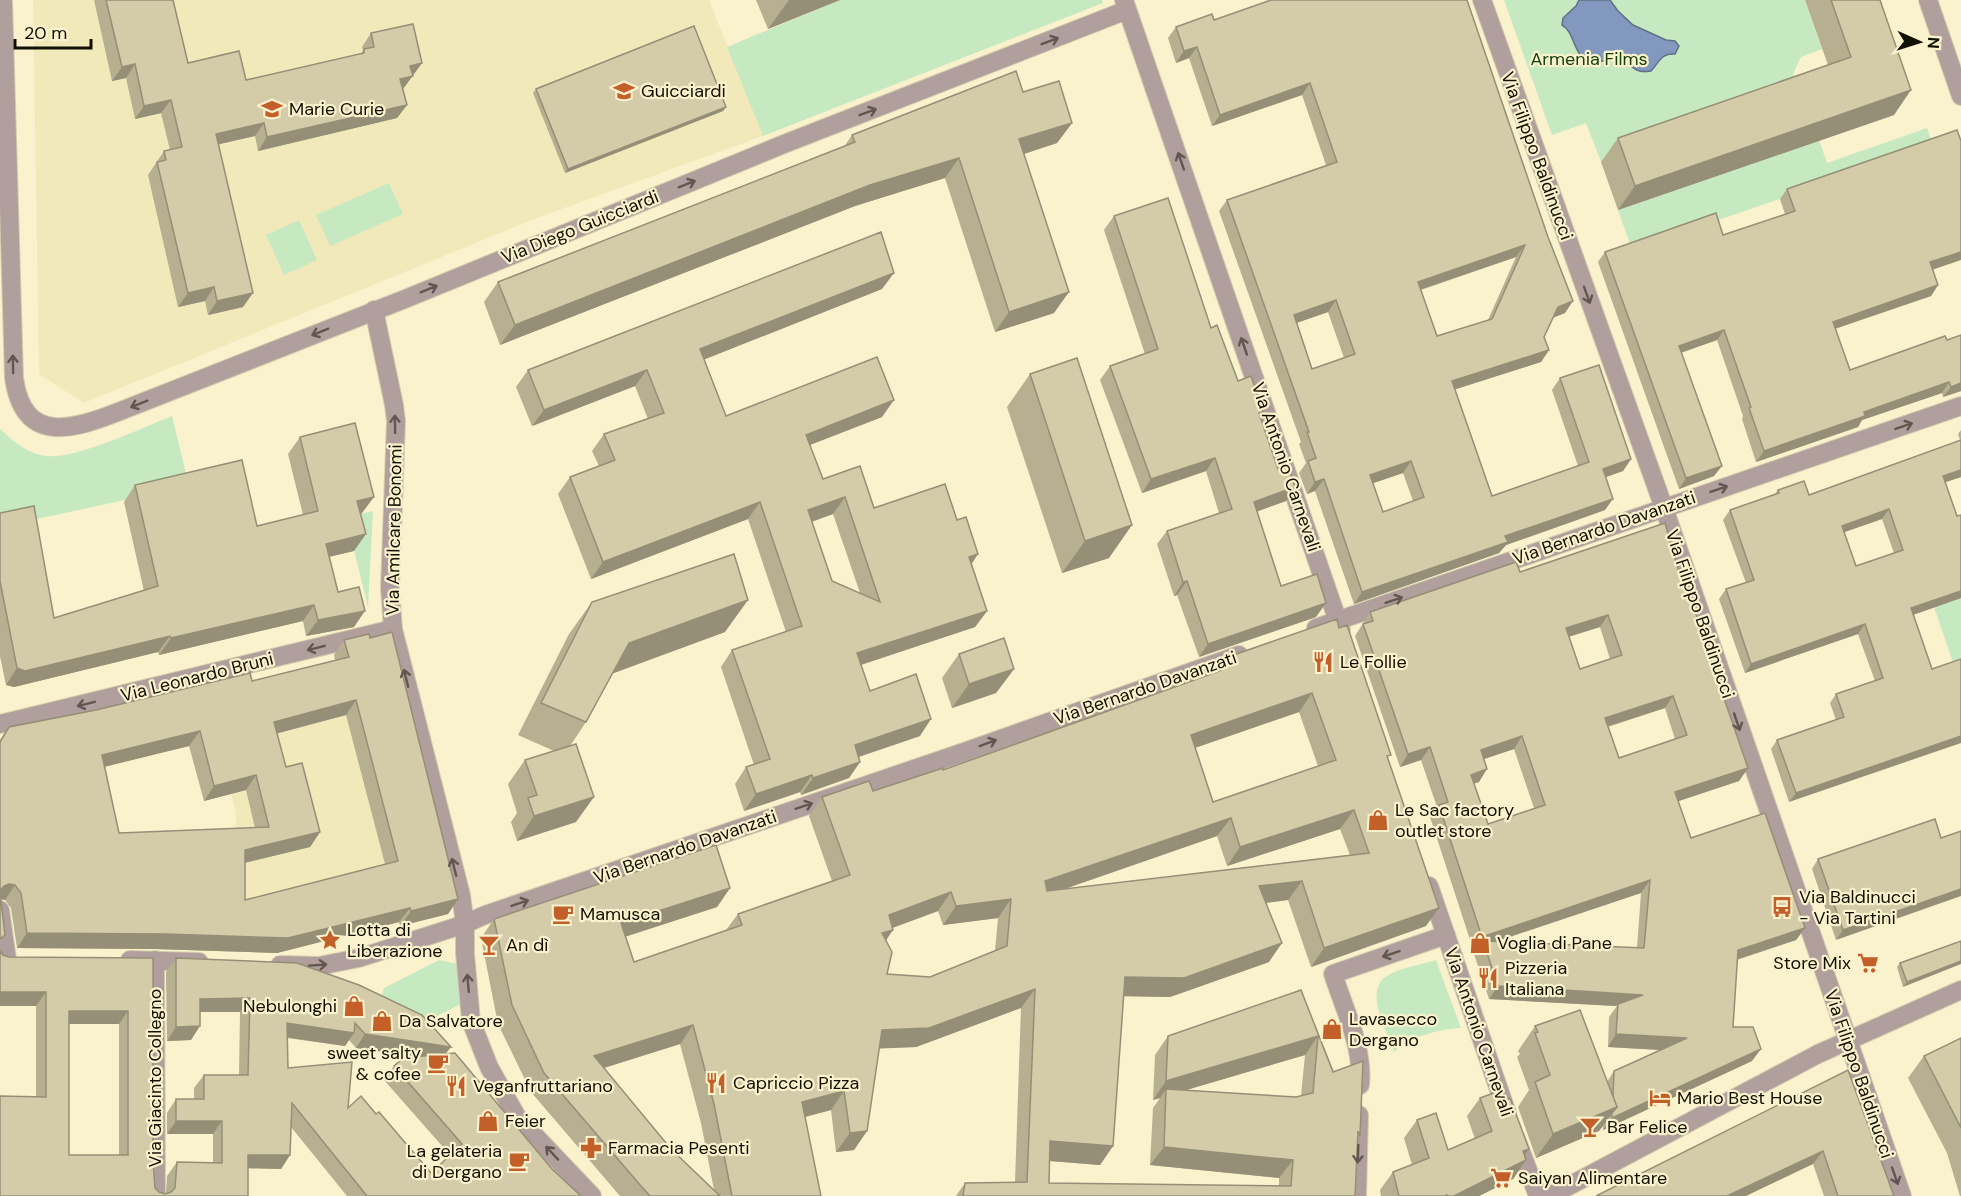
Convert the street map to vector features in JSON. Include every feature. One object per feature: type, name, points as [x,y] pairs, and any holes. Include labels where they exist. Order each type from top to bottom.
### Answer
[{"type":"street","name":"Via Diego Guicciardi","points":[[3,0],[16,394],[23,409],[31,418],[45,426],[63,427],[91,423],[1126,5]]},
{"type":"street","name":"Via Filippo Baldinucci","points":[[1482,0],[1664,508],[1902,1196]]},
{"type":"street","points":[[1928,0],[1961,96]]},
{"type":"street","name":"Via Antonio Carnevali","points":[[1126,5],[1345,643]]},
{"type":"street","name":"Via Amilcare Bonomi","points":[[374,310],[396,421],[390,588],[393,629],[461,895],[471,1021],[489,1067],[517,1117],[592,1196]]},
{"type":"street","name":"Via Bernardo Davanzati","points":[[1303,632],[1961,406]]},
{"type":"street","name":"Via Leonardo Bruni","points":[[0,724],[393,629]]},
{"type":"street","name":"Via Bernardo Davanzati","points":[[260,964],[319,966],[349,960],[465,924],[485,915],[964,752],[1260,647]]},
{"type":"street","name":"Via Antonio Carnevali","points":[[1423,867],[1470,1009],[1538,1196]]},
{"type":"street","points":[[0,910],[10,959]]},
{"type":"street","name":"Via Antonio Carnevali","points":[[1357,1196],[1361,1071],[1359,1055],[1333,974],[1446,935]]},
{"type":"street","points":[[110,960],[213,962]]},
{"type":"street","name":"Via Giacinto Collegno","points":[[155,960],[156,1196]]},
{"type":"street","points":[[1550,1196],[1793,1067],[1961,990]]},
{"type":"shaded area","name":"Marie Curie","points":[[33,0],[709,0],[763,136],[537,218],[84,403],[39,374]]},
{"type":"shaded area","points":[[338,672],[448,914],[400,926],[399,923],[234,936],[236,813],[206,696]]},
{"type":"green space","points":[[840,0],[1102,0],[1103,3],[763,136],[727,47]]},
{"type":"green space","name":"Armenia Films","points":[[1504,0],[1805,0],[1822,49],[1801,57],[1793,74],[1800,93],[1601,162],[1586,123],[1552,135]]},
{"type":"green space","points":[[1927,128],[1933,146],[1632,250],[1618,210],[1819,140],[1827,163]]},
{"type":"green space","points":[[389,183],[403,214],[330,246],[316,215]]},
{"type":"green space","points":[[299,220],[317,260],[284,275],[266,235]]},
{"type":"green space","points":[[172,416],[189,486],[0,527],[0,429],[16,443],[34,453],[60,456],[92,448]]},
{"type":"green space","points":[[373,511],[368,607],[346,517]]},
{"type":"green space","points":[[1961,598],[1961,686],[1934,607]]},
{"type":"green space","points":[[439,960],[458,964],[463,1003],[423,1023],[382,995],[384,988]]},
{"type":"green space","points":[[1436,960],[1461,1028],[1425,1035],[1408,1042],[1394,1052],[1382,1022],[1377,1001],[1380,982],[1398,970]]},
{"type":"water","points":[[1579,0],[1610,0],[1633,25],[1666,40],[1675,41],[1679,46],[1675,54],[1666,55],[1651,71],[1645,72],[1620,61],[1586,60],[1579,53],[1568,31],[1562,25],[1563,18]]},
{"type":"building","points":[[106,0],[173,0],[188,63],[239,51],[246,80],[364,53],[364,49],[374,47],[371,33],[413,24],[422,63],[410,66],[413,76],[400,79],[407,105],[267,137],[264,123],[216,134],[253,293],[217,301],[214,287],[188,293],[157,162],[166,160],[164,151],[182,147],[171,100],[144,106],[135,64],[122,67]]},
{"type":"building","points":[[1271,0],[1467,0],[1548,237],[1573,301],[1558,307],[1544,337],[1549,350],[1452,381],[1492,496],[1589,462],[1560,378],[1599,365],[1631,459],[1603,469],[1613,499],[1505,536],[1508,542],[1362,592],[1324,479],[1315,482],[1308,461],[1316,458],[1307,432],[1309,432],[1227,200],[1337,162],[1310,83],[1220,115],[1197,47],[1184,51],[1176,27],[1212,14],[1214,20]],"holes":[[[1525,245],[1492,319],[1437,336],[1418,282]],[[1336,300],[1355,354],[1312,369],[1294,315]],[[1411,461],[1424,497],[1383,512],[1370,475]]]},
{"type":"building","points":[[1831,0],[1880,0],[1911,90],[1635,186],[1618,138],[1851,57]]},
{"type":"building","points":[[694,26],[726,107],[568,169],[536,89]]},
{"type":"building","points":[[1016,71],[1023,92],[1059,81],[1072,123],[1019,139],[1069,292],[1009,312],[959,158],[870,185],[515,325],[498,282],[855,142],[852,135]]},
{"type":"building","points":[[1957,130],[1961,141],[1961,252],[1930,262],[1938,285],[1833,322],[1850,370],[1945,336],[1947,340],[1961,335],[1961,383],[1951,387],[1949,382],[1864,412],[1865,416],[1764,451],[1724,330],[1679,346],[1722,466],[1686,478],[1605,252],[1716,213],[1723,235],[1795,211],[1787,189]]},
{"type":"building","points":[[1168,198],[1211,328],[1217,325],[1238,381],[1251,376],[1263,412],[1259,413],[1278,469],[1288,466],[1295,487],[1254,502],[1281,586],[1317,574],[1326,603],[1208,644],[1187,581],[1183,582],[1167,531],[1232,509],[1215,458],[1151,479],[1110,366],[1158,349],[1114,216]]},
{"type":"building","points":[[881,232],[894,273],[700,349],[726,416],[877,357],[894,400],[806,435],[823,479],[860,466],[874,508],[945,484],[957,520],[966,517],[978,554],[969,557],[987,611],[857,653],[870,691],[916,674],[931,719],[855,745],[860,762],[756,794],[746,767],[770,759],[732,650],[802,626],[760,502],[603,562],[570,477],[615,460],[604,434],[664,413],[647,370],[544,410],[528,370]],"holes":[[[845,497],[880,602],[832,581],[808,510]]]},
{"type":"building","points":[[1077,358],[1132,525],[1085,541],[1030,374]]},
{"type":"building","points":[[355,423],[374,497],[357,501],[366,534],[326,544],[338,592],[359,587],[365,611],[318,620],[314,605],[171,638],[170,636],[25,671],[17,668],[0,581],[0,513],[34,506],[54,618],[158,586],[135,485],[242,460],[257,526],[318,511],[300,437]]},
{"type":"building","points":[[1961,440],[1961,470],[1943,476],[1957,516],[1961,515],[1961,591],[1911,608],[1932,669],[1961,659],[1961,736],[1796,793],[1777,740],[1844,717],[1836,694],[1883,678],[1865,624],[1751,664],[1726,589],[1754,580],[1730,510],[1779,493],[1778,490],[1804,481],[1809,495]],"holes":[[[1889,509],[1903,550],[1856,566],[1842,526]]]},
{"type":"building","points":[[1665,523],[1678,569],[1708,645],[1706,646],[1748,768],[1675,792],[1691,838],[1765,813],[1805,928],[1738,950],[1733,1027],[1753,1027],[1761,1049],[1612,1118],[1612,1113],[1617,1107],[1613,1097],[1614,1071],[1687,1038],[1616,1034],[1618,1004],[1643,995],[1498,986],[1483,941],[1644,948],[1650,880],[1482,937],[1439,805],[1448,802],[1430,747],[1408,754],[1363,624],[1373,621],[1370,612],[1516,562],[1520,572]],"holes":[[[1608,615],[1622,655],[1580,669],[1566,628]],[[1673,696],[1687,735],[1619,758],[1605,718]],[[1522,736],[1545,805],[1488,824],[1471,775],[1487,769],[1481,750]]]},
{"type":"building","points":[[734,554],[748,600],[629,643],[586,722],[541,703],[592,602]]},
{"type":"building","points":[[1337,619],[1339,628],[1347,625],[1391,755],[1387,756],[1439,908],[1324,948],[1302,881],[1259,886],[1282,943],[1184,978],[1125,977],[1113,1146],[1050,1141],[1049,1183],[1291,1186],[1293,1160],[1164,1147],[1166,1089],[1296,1097],[1313,1093],[1318,1036],[1166,1081],[1168,1036],[1301,990],[1333,1072],[1363,1061],[1355,1196],[963,1196],[965,1183],[1027,1182],[1035,989],[929,1028],[882,1030],[867,1131],[850,1133],[844,1091],[802,1102],[821,1196],[732,1196],[714,1104],[693,1025],[594,1056],[671,1149],[720,1196],[650,1196],[544,1073],[512,1005],[494,919],[716,845],[730,888],[621,923],[634,962],[742,925],[738,914],[850,875],[822,797],[869,781],[873,791],[943,768],[943,770],[1222,670],[1219,660]],"holes":[[[1312,693],[1336,760],[1213,802],[1191,735]],[[1354,810],[1369,853],[1047,891],[1045,881],[1231,818],[1240,847]],[[951,892],[956,906],[1011,899],[1007,946],[930,977],[887,974],[892,952],[882,933],[893,930],[889,915]]]},
{"type":"building","points":[[392,632],[458,899],[411,911],[410,908],[288,938],[27,933],[21,893],[15,885],[9,884],[0,891],[0,742],[9,727],[96,710],[250,673],[252,681],[349,657],[344,640],[369,634],[370,638]],"holes":[[[356,700],[398,861],[245,900],[245,850],[320,832],[302,763],[286,767],[274,722]],[[200,731],[214,786],[256,775],[269,827],[119,833],[102,755]]]},
{"type":"building","points":[[1004,638],[1014,669],[969,684],[959,654]]},
{"type":"building","points":[[576,744],[594,797],[534,816],[528,798],[537,795],[525,760]]},
{"type":"building","points":[[1935,819],[1941,838],[1961,831],[1961,889],[1843,930],[1818,859]]},
{"type":"building","points":[[0,893],[5,935],[0,939]]},
{"type":"building","points":[[1961,941],[1961,961],[1907,982],[1900,963]]},
{"type":"building","points":[[0,951],[9,957],[153,958],[153,1162],[155,1188],[159,1192],[165,1194],[175,1188],[177,1162],[222,1163],[222,1121],[176,1121],[176,1099],[204,1099],[204,1075],[248,1075],[250,998],[200,999],[200,1026],[176,1027],[176,958],[297,963],[359,985],[422,1015],[451,1047],[365,1034],[355,1023],[354,1033],[287,1023],[288,1068],[352,1062],[348,1108],[361,1096],[376,1114],[379,1112],[431,1173],[462,1144],[394,1066],[403,1058],[455,1053],[552,1169],[581,1196],[367,1196],[292,1103],[290,1155],[248,1155],[248,1196],[0,1196],[0,1096],[46,1097],[46,992],[0,992]],"holes":[[[69,1011],[128,1011],[128,1155],[69,1155]]]},
{"type":"building","points":[[1580,1010],[1617,1107],[1553,1134],[1535,1082],[1550,1075],[1535,1033],[1538,1032],[1535,1026]]},
{"type":"building","points":[[1961,1038],[1961,1128],[1924,1056]]},
{"type":"building","points":[[1848,1070],[1894,1196],[1838,1196],[1823,1151],[1727,1196],[1596,1196]]},
{"type":"building","points":[[1502,1090],[1505,1100],[1510,1098],[1529,1149],[1523,1151],[1526,1160],[1454,1196],[1399,1196],[1393,1172],[1429,1158],[1417,1120],[1436,1113],[1448,1150],[1492,1131],[1480,1098]]},
{"type":"place","name":"Guicciardi","points":[[624,91]]},
{"type":"place","name":"Marie Curie","points":[[272,109]]},
{"type":"place","name":"Le Follie","points":[[1323,662]]},
{"type":"place","name":"Le Sac factory outlet store","points":[[1378,820]]},
{"type":"place","name":"Via Baldinucci - Via Tartini","points":[[1782,907]]},
{"type":"place","name":"Mamusca","points":[[563,914]]},
{"type":"place","name":"Lotta di Liberazione","points":[[330,940]]},
{"type":"place","name":"Voglia di Pane","points":[[1480,943]]},
{"type":"place","name":"An dì","points":[[489,945]]},
{"type":"place","name":"Store Mix","points":[[1868,963]]},
{"type":"place","name":"Pizzeria Italiana","points":[[1488,978]]},
{"type":"place","name":"Nebulonghi","points":[[354,1006]]},
{"type":"place","name":"Da Salvatore","points":[[382,1021]]},
{"type":"place","name":"Lavasecco Dergano","points":[[1332,1029]]},
{"type":"place","name":"sweet salty & cofee","points":[[438,1063]]},
{"type":"place","name":"Capriccio Pizza","points":[[716,1083]]},
{"type":"place","name":"Veganfruttariano","points":[[456,1086]]},
{"type":"place","name":"Mario Best House","points":[[1660,1098]]},
{"type":"place","name":"Feier","points":[[488,1121]]},
{"type":"place","name":"Bar Felice","points":[[1590,1127]]},
{"type":"place","name":"Farmacia Pesenti","points":[[591,1148]]},
{"type":"place","name":"La gelateria di Dergano","points":[[519,1161]]},
{"type":"place","name":"Saiyan Alimentare","points":[[1501,1178]]}]
